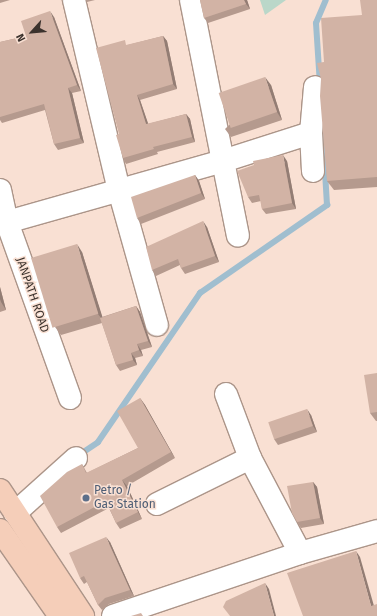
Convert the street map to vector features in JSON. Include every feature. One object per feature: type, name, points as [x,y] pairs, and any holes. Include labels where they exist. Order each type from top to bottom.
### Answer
[{"type":"main road","points":[[5,499],[82,616]]},
{"type":"main road","points":[[0,530],[60,616]]},
{"type":"street","points":[[74,0],[118,190],[157,325]]},
{"type":"street","points":[[190,0],[238,236]]},
{"type":"street","points":[[313,171],[308,134],[315,87]]},
{"type":"street","points":[[3,223],[223,161],[308,134]]},
{"type":"street","name":"JANPATH ROAD","points":[[0,190],[3,223],[70,398]]},
{"type":"street","points":[[226,394],[250,458],[300,553]]},
{"type":"street","points":[[5,499],[76,458]]},
{"type":"street","points":[[157,504],[250,458]]},
{"type":"street","points":[[113,616],[300,553],[377,531]]},
{"type":"green space","points":[[260,0],[286,0],[265,15]]},
{"type":"building","points":[[200,0],[244,0],[246,4],[204,18]]},
{"type":"building","points":[[360,0],[377,0],[377,177],[327,181],[320,96],[321,79],[317,63],[324,62],[321,18],[362,15]]},
{"type":"building","points":[[50,11],[77,85],[68,88],[80,138],[54,144],[44,104],[0,117],[0,42],[26,36],[21,21]]},
{"type":"building","points":[[163,36],[173,84],[137,95],[146,124],[186,114],[192,137],[153,147],[154,149],[123,158],[116,135],[119,134],[96,48],[125,40],[126,45]]},
{"type":"building","points":[[265,77],[277,112],[231,128],[219,93]]},
{"type":"building","points":[[283,155],[292,203],[262,209],[259,195],[248,197],[237,171],[254,165],[253,161]]},
{"type":"building","points":[[195,175],[201,193],[137,218],[131,197]]},
{"type":"building","points":[[203,221],[215,256],[181,268],[178,259],[152,270],[146,247]]},
{"type":"building","points":[[77,244],[98,314],[52,328],[31,258]]},
{"type":"building","points":[[136,306],[148,341],[137,344],[139,350],[131,353],[133,360],[116,365],[100,318]]},
{"type":"building","points":[[377,373],[377,412],[370,413],[364,375]]},
{"type":"building","points":[[140,398],[171,452],[122,480],[138,512],[116,523],[106,501],[57,527],[40,496],[67,472],[82,464],[86,473],[138,448],[117,411]]},
{"type":"building","points":[[307,409],[313,426],[274,439],[268,422]]},
{"type":"building","points":[[313,482],[320,518],[297,522],[292,513],[287,486]]},
{"type":"building","points":[[106,537],[130,590],[105,598],[98,605],[84,576],[80,578],[69,553]]},
{"type":"building","points":[[356,551],[371,606],[377,604],[377,616],[303,616],[287,573]]},
{"type":"building","points":[[265,583],[274,616],[230,616],[223,607],[226,601]]},
{"type":"building","points":[[141,613],[143,616],[131,616]]},
{"type":"waterway","points":[[320,85],[316,23],[326,0]]},
{"type":"waterway","points":[[79,455],[98,442],[200,293],[327,205],[322,120]]},
{"type":"place","name":"Petro / Gas Station","points":[[86,498]]}]
